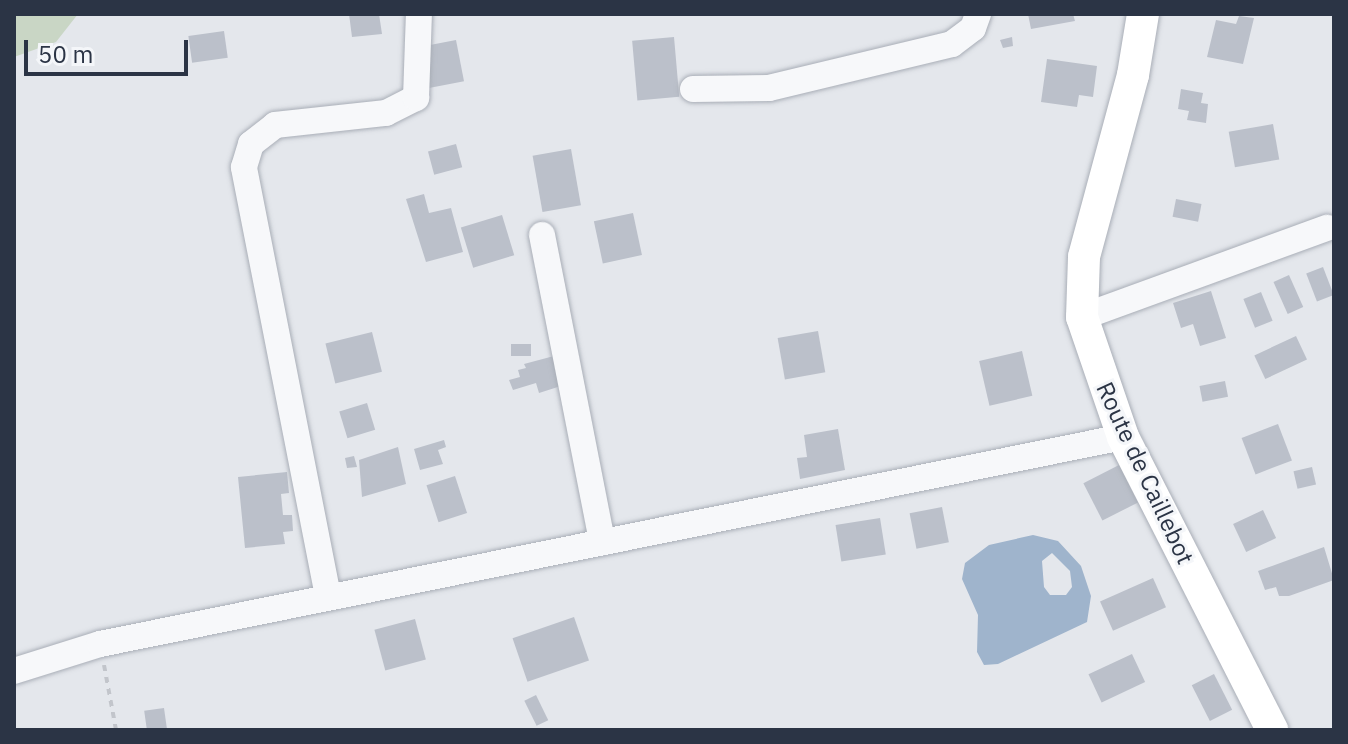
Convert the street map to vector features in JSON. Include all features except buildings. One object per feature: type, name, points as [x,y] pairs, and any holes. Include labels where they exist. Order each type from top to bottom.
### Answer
[{"type":"main road","name":"Route de Caillebot","points":[[1143,14],[1133,75],[1084,257],[1082,317],[1123,437],[1272,730]]},
{"type":"street","points":[[328,596],[244,167],[251,144],[275,125],[386,113],[416,98],[419,14]]},
{"type":"street","points":[[693,89],[769,88],[952,44],[973,28],[978,14]]},
{"type":"street","points":[[1082,317],[1327,228]]},
{"type":"street","points":[[542,235],[602,542]]},
{"type":"street","points":[[14,671],[100,644],[1123,437]]},
{"type":"path","points":[[100,644],[116,730]]},
{"type":"green space","points":[[14,14],[78,14],[56,42],[14,57]]},
{"type":"water","points":[[1033,535],[1058,541],[1081,566],[1091,596],[1087,622],[998,664],[984,665],[977,652],[978,615],[962,579],[965,563],[989,545]],"holes":[[[1052,553],[1070,571],[1072,587],[1066,595],[1050,595],[1044,587],[1042,561]]]}]
